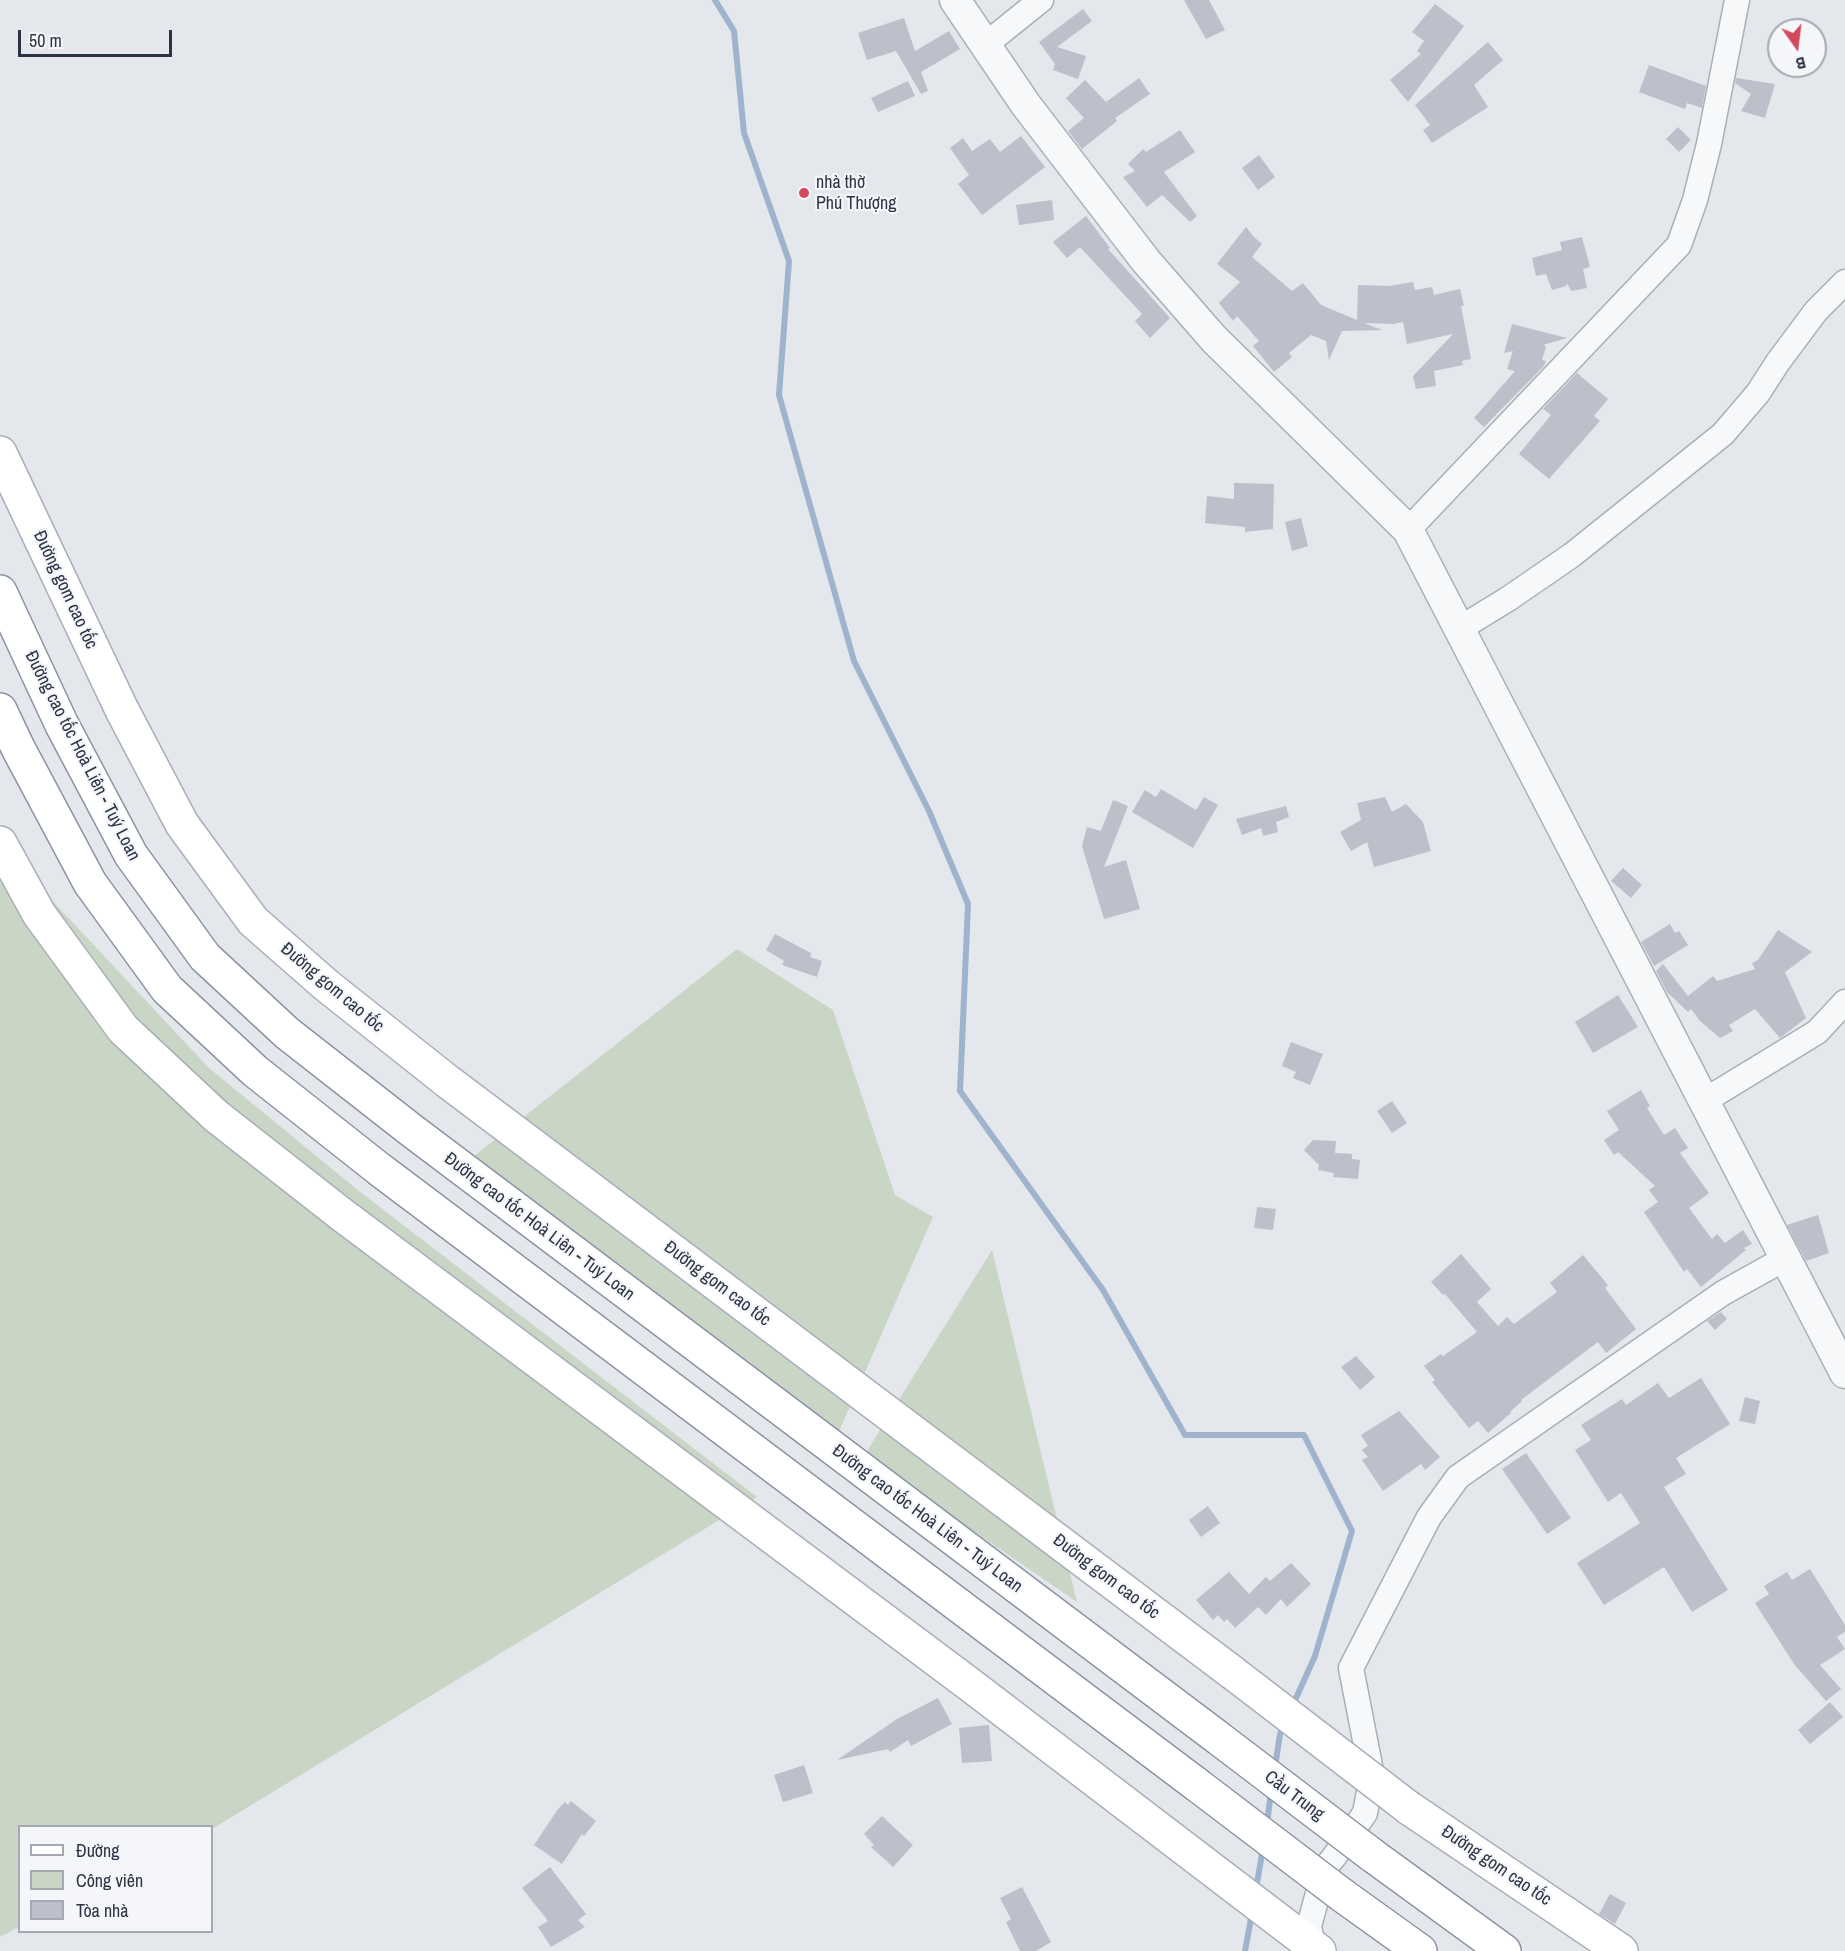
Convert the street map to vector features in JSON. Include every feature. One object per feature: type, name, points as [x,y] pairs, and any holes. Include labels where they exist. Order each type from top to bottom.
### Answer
[{"type":"main road","name":"Đường gom cao tốc","points":[[0,453],[122,711],[182,824],[253,921],[326,985],[447,1081],[1409,1808],[1621,1951]]},
{"type":"main road","name":"Đường cao tốc Hoà Liên - Tuý Loan","points":[[0,592],[62,725],[131,855],[213,965],[287,1033],[411,1130],[1217,1737]]},
{"type":"main road","points":[[0,710],[90,883],[167,989],[255,1071],[389,1176],[1342,1895],[1420,1951]]},
{"type":"main road","points":[[0,843],[39,914],[123,1029],[216,1116],[341,1214],[1170,1837],[1312,1948]]},
{"type":"main road","name":"Cầu Trung","points":[[1217,1737],[1371,1855],[1504,1951]]},
{"type":"street","points":[[955,0],[1026,105],[1146,261],[1206,331],[1408,530],[1845,1373]]},
{"type":"street","points":[[985,45],[1041,0]]},
{"type":"street","points":[[1408,530],[1679,245],[1695,200],[1709,144],[1737,0]]},
{"type":"street","points":[[1459,629],[1572,555],[1722,434],[1758,393],[1816,311],[1845,282]]},
{"type":"street","points":[[1704,1101],[1817,1032],[1845,1002]]},
{"type":"street","points":[[1312,1948],[1309,1926],[1325,1868],[1365,1813],[1372,1776],[1351,1668],[1429,1517],[1458,1477],[1723,1293],[1786,1258]]},
{"type":"green space","points":[[0,845],[209,1068],[359,1191],[757,1497],[213,1828],[213,1825],[18,1825],[18,1928],[0,1937]]},
{"type":"green space","points":[[737,949],[833,1010],[895,1195],[933,1217],[833,1445],[469,1160]]},
{"type":"green space","points":[[992,1250],[1077,1602],[864,1456]]},
{"type":"building","points":[[1184,0],[1209,0],[1225,30],[1206,39]]},
{"type":"building","points":[[1435,4],[1464,26],[1408,102],[1390,80],[1421,54],[1417,51],[1424,41],[1412,32]]},
{"type":"building","points":[[1083,9],[1092,21],[1057,47],[1086,56],[1078,79],[1053,70],[1055,64],[1039,42]]},
{"type":"building","points":[[904,18],[915,51],[949,31],[960,49],[921,72],[928,91],[921,94],[896,51],[867,60],[858,33]]},
{"type":"building","points":[[1488,42],[1503,60],[1474,85],[1488,107],[1432,143],[1423,130],[1430,125],[1415,105]]},
{"type":"building","points":[[1649,65],[1706,86],[1702,108],[1687,103],[1685,109],[1639,92]]},
{"type":"building","points":[[1139,78],[1150,94],[1115,118],[1117,121],[1082,149],[1068,131],[1084,118],[1066,98],[1085,80],[1106,102]]},
{"type":"building","points":[[1736,78],[1775,84],[1765,118],[1741,111],[1751,94],[1735,83]]},
{"type":"building","points":[[908,81],[915,96],[878,112],[871,98]]},
{"type":"building","points":[[1678,127],[1691,140],[1679,152],[1666,139]]},
{"type":"building","points":[[1180,130],[1195,152],[1164,172],[1197,216],[1190,222],[1162,195],[1147,207],[1123,177],[1135,171],[1128,164],[1143,149],[1146,152]]},
{"type":"building","points":[[1021,136],[1045,167],[982,215],[958,184],[969,175],[950,148],[963,138],[972,151],[990,139],[1000,152]]},
{"type":"building","points":[[1259,155],[1275,177],[1258,190],[1242,168]]},
{"type":"building","points":[[1052,200],[1054,220],[1019,225],[1016,205]]},
{"type":"building","points":[[1086,216],[1110,248],[1108,249],[1170,318],[1150,338],[1135,321],[1142,314],[1080,247],[1067,258],[1053,242]]},
{"type":"building","points":[[1246,227],[1262,244],[1252,257],[1292,291],[1303,283],[1321,305],[1357,320],[1358,285],[1389,286],[1413,282],[1415,290],[1432,287],[1434,295],[1460,289],[1471,359],[1462,361],[1463,365],[1434,371],[1436,386],[1416,389],[1413,376],[1453,334],[1407,344],[1403,322],[1364,323],[1382,330],[1342,331],[1329,360],[1326,341],[1311,335],[1289,353],[1292,357],[1274,372],[1253,346],[1259,341],[1237,316],[1233,321],[1219,303],[1240,282],[1217,264]]},
{"type":"building","points":[[1582,237],[1590,267],[1583,269],[1587,288],[1571,291],[1567,283],[1566,286],[1552,290],[1546,274],[1536,276],[1532,258],[1562,250],[1560,242]]},
{"type":"building","points":[[1512,324],[1567,338],[1543,345],[1546,347],[1542,360],[1546,361],[1544,366],[1484,427],[1474,418],[1515,371],[1507,369],[1513,351],[1504,353]]},
{"type":"building","points":[[1577,373],[1608,399],[1594,416],[1600,421],[1549,479],[1519,454],[1551,415],[1543,409]]},
{"type":"building","points":[[1234,483],[1274,484],[1273,529],[1245,532],[1245,527],[1205,523],[1207,496],[1234,499]]},
{"type":"building","points":[[1301,518],[1308,546],[1292,551],[1285,522]]},
{"type":"building","points":[[1161,789],[1196,810],[1204,797],[1218,805],[1193,848],[1132,812],[1145,790],[1156,797]]},
{"type":"building","points":[[1385,797],[1392,812],[1406,804],[1423,822],[1431,851],[1374,867],[1367,842],[1351,851],[1340,832],[1361,820],[1357,803]]},
{"type":"building","points":[[1113,800],[1128,806],[1104,867],[1126,860],[1140,909],[1104,919],[1082,846],[1087,827],[1101,831]]},
{"type":"building","points":[[1286,806],[1289,817],[1276,822],[1278,832],[1263,836],[1261,828],[1242,835],[1236,819]]},
{"type":"building","points":[[1623,868],[1642,885],[1631,898],[1611,881]]},
{"type":"building","points":[[1670,924],[1675,933],[1679,931],[1688,945],[1654,966],[1641,942]]},
{"type":"building","points":[[1778,930],[1812,952],[1785,972],[1806,1018],[1780,1038],[1755,1009],[1729,1025],[1733,1031],[1720,1038],[1700,1021],[1691,1009],[1688,1012],[1667,992],[1656,971],[1663,964],[1688,996],[1713,976],[1717,981],[1755,969],[1752,963],[1758,960]]},
{"type":"building","points":[[775,934],[811,953],[810,957],[822,961],[817,977],[782,965],[784,961],[766,950]]},
{"type":"building","points":[[1618,995],[1638,1027],[1593,1053],[1575,1022]]},
{"type":"building","points":[[1291,1042],[1323,1054],[1310,1085],[1293,1078],[1296,1072],[1282,1066]]},
{"type":"building","points":[[1641,1090],[1650,1106],[1647,1108],[1664,1135],[1675,1128],[1688,1148],[1680,1153],[1709,1193],[1689,1208],[1712,1239],[1717,1234],[1725,1243],[1743,1230],[1752,1244],[1744,1248],[1746,1250],[1701,1287],[1687,1269],[1684,1272],[1644,1212],[1658,1202],[1649,1190],[1655,1186],[1618,1152],[1614,1155],[1604,1140],[1619,1130],[1607,1111]]},
{"type":"building","points":[[1392,1101],[1407,1123],[1392,1133],[1377,1111]]},
{"type":"building","points":[[1313,1140],[1336,1141],[1335,1153],[1352,1154],[1352,1159],[1360,1160],[1358,1179],[1333,1177],[1334,1173],[1318,1170],[1319,1165],[1304,1150]]},
{"type":"building","points":[[1257,1207],[1276,1209],[1273,1230],[1254,1228]]},
{"type":"building","points":[[1818,1215],[1829,1253],[1806,1261],[1787,1225]]},
{"type":"building","points":[[1461,1254],[1491,1289],[1477,1302],[1498,1326],[1507,1317],[1514,1324],[1557,1292],[1550,1283],[1583,1255],[1608,1285],[1605,1288],[1636,1329],[1606,1353],[1598,1342],[1521,1400],[1511,1413],[1488,1433],[1478,1421],[1469,1428],[1432,1382],[1435,1380],[1424,1366],[1441,1354],[1443,1356],[1477,1332],[1445,1294],[1443,1295],[1431,1282]]},
{"type":"building","points":[[1721,1312],[1727,1319],[1715,1330],[1707,1321]]},
{"type":"building","points":[[1356,1356],[1375,1377],[1360,1390],[1341,1367]]},
{"type":"building","points":[[1701,1378],[1730,1424],[1676,1458],[1686,1474],[1664,1487],[1728,1590],[1692,1612],[1664,1567],[1604,1605],[1577,1563],[1640,1523],[1621,1493],[1608,1502],[1575,1450],[1591,1440],[1581,1425],[1622,1399],[1626,1405],[1658,1383],[1669,1398]]},
{"type":"building","points":[[1745,1397],[1760,1401],[1755,1424],[1739,1421]]},
{"type":"building","points":[[1399,1411],[1440,1457],[1425,1470],[1421,1464],[1383,1491],[1362,1460],[1368,1457],[1362,1450],[1368,1446],[1361,1435]]},
{"type":"building","points":[[1526,1453],[1571,1518],[1547,1534],[1502,1469]]},
{"type":"building","points":[[1208,1506],[1220,1523],[1201,1537],[1189,1520]]},
{"type":"building","points":[[1291,1563],[1311,1584],[1287,1607],[1281,1599],[1266,1615],[1258,1607],[1235,1628],[1227,1619],[1224,1622],[1218,1615],[1213,1620],[1196,1600],[1229,1572],[1249,1594],[1266,1577],[1270,1581]]},
{"type":"building","points":[[1810,1569],[1845,1625],[1845,1632],[1837,1637],[1845,1649],[1820,1665],[1841,1689],[1826,1701],[1794,1664],[1755,1603],[1769,1594],[1764,1586],[1787,1572],[1792,1580]]},
{"type":"building","points":[[938,1698],[952,1724],[911,1746],[908,1740],[890,1752],[888,1749],[837,1760],[897,1719]]},
{"type":"building","points":[[1830,1702],[1843,1717],[1810,1744],[1798,1730]]},
{"type":"building","points":[[989,1725],[992,1761],[962,1763],[959,1728]]},
{"type":"building","points":[[804,1765],[813,1793],[783,1802],[774,1775]]},
{"type":"building","points":[[571,1801],[596,1821],[584,1836],[582,1834],[562,1864],[534,1845],[558,1809],[565,1802],[568,1805]]},
{"type":"building","points":[[882,1816],[913,1845],[893,1867],[871,1847],[874,1845],[864,1834]]},
{"type":"building","points":[[550,1867],[586,1914],[578,1920],[585,1927],[551,1947],[538,1927],[548,1921],[522,1888]]},
{"type":"building","points":[[1022,1887],[1051,1942],[1036,1951],[1020,1951],[1006,1922],[1011,1919],[1000,1898]]},
{"type":"building","points":[[1610,1894],[1626,1903],[1615,1924],[1599,1914]]},
{"type":"waterway","points":[[715,0],[734,31],[744,133],[789,261],[779,395],[854,661],[929,811],[968,904],[960,1091],[1103,1290],[1185,1435],[1304,1435],[1352,1531],[1315,1656],[1292,1707]]},
{"type":"waterway","points":[[1275,1767],[1280,1734],[1284,1725]]},
{"type":"waterway","points":[[1267,1823],[1271,1792]]},
{"type":"waterway","points":[[1256,1889],[1263,1848]]},
{"type":"waterway","points":[[1245,1951],[1252,1913]]},
{"type":"place","name":"nhà thờ Phú Thượng","points":[[804,193]]}]
